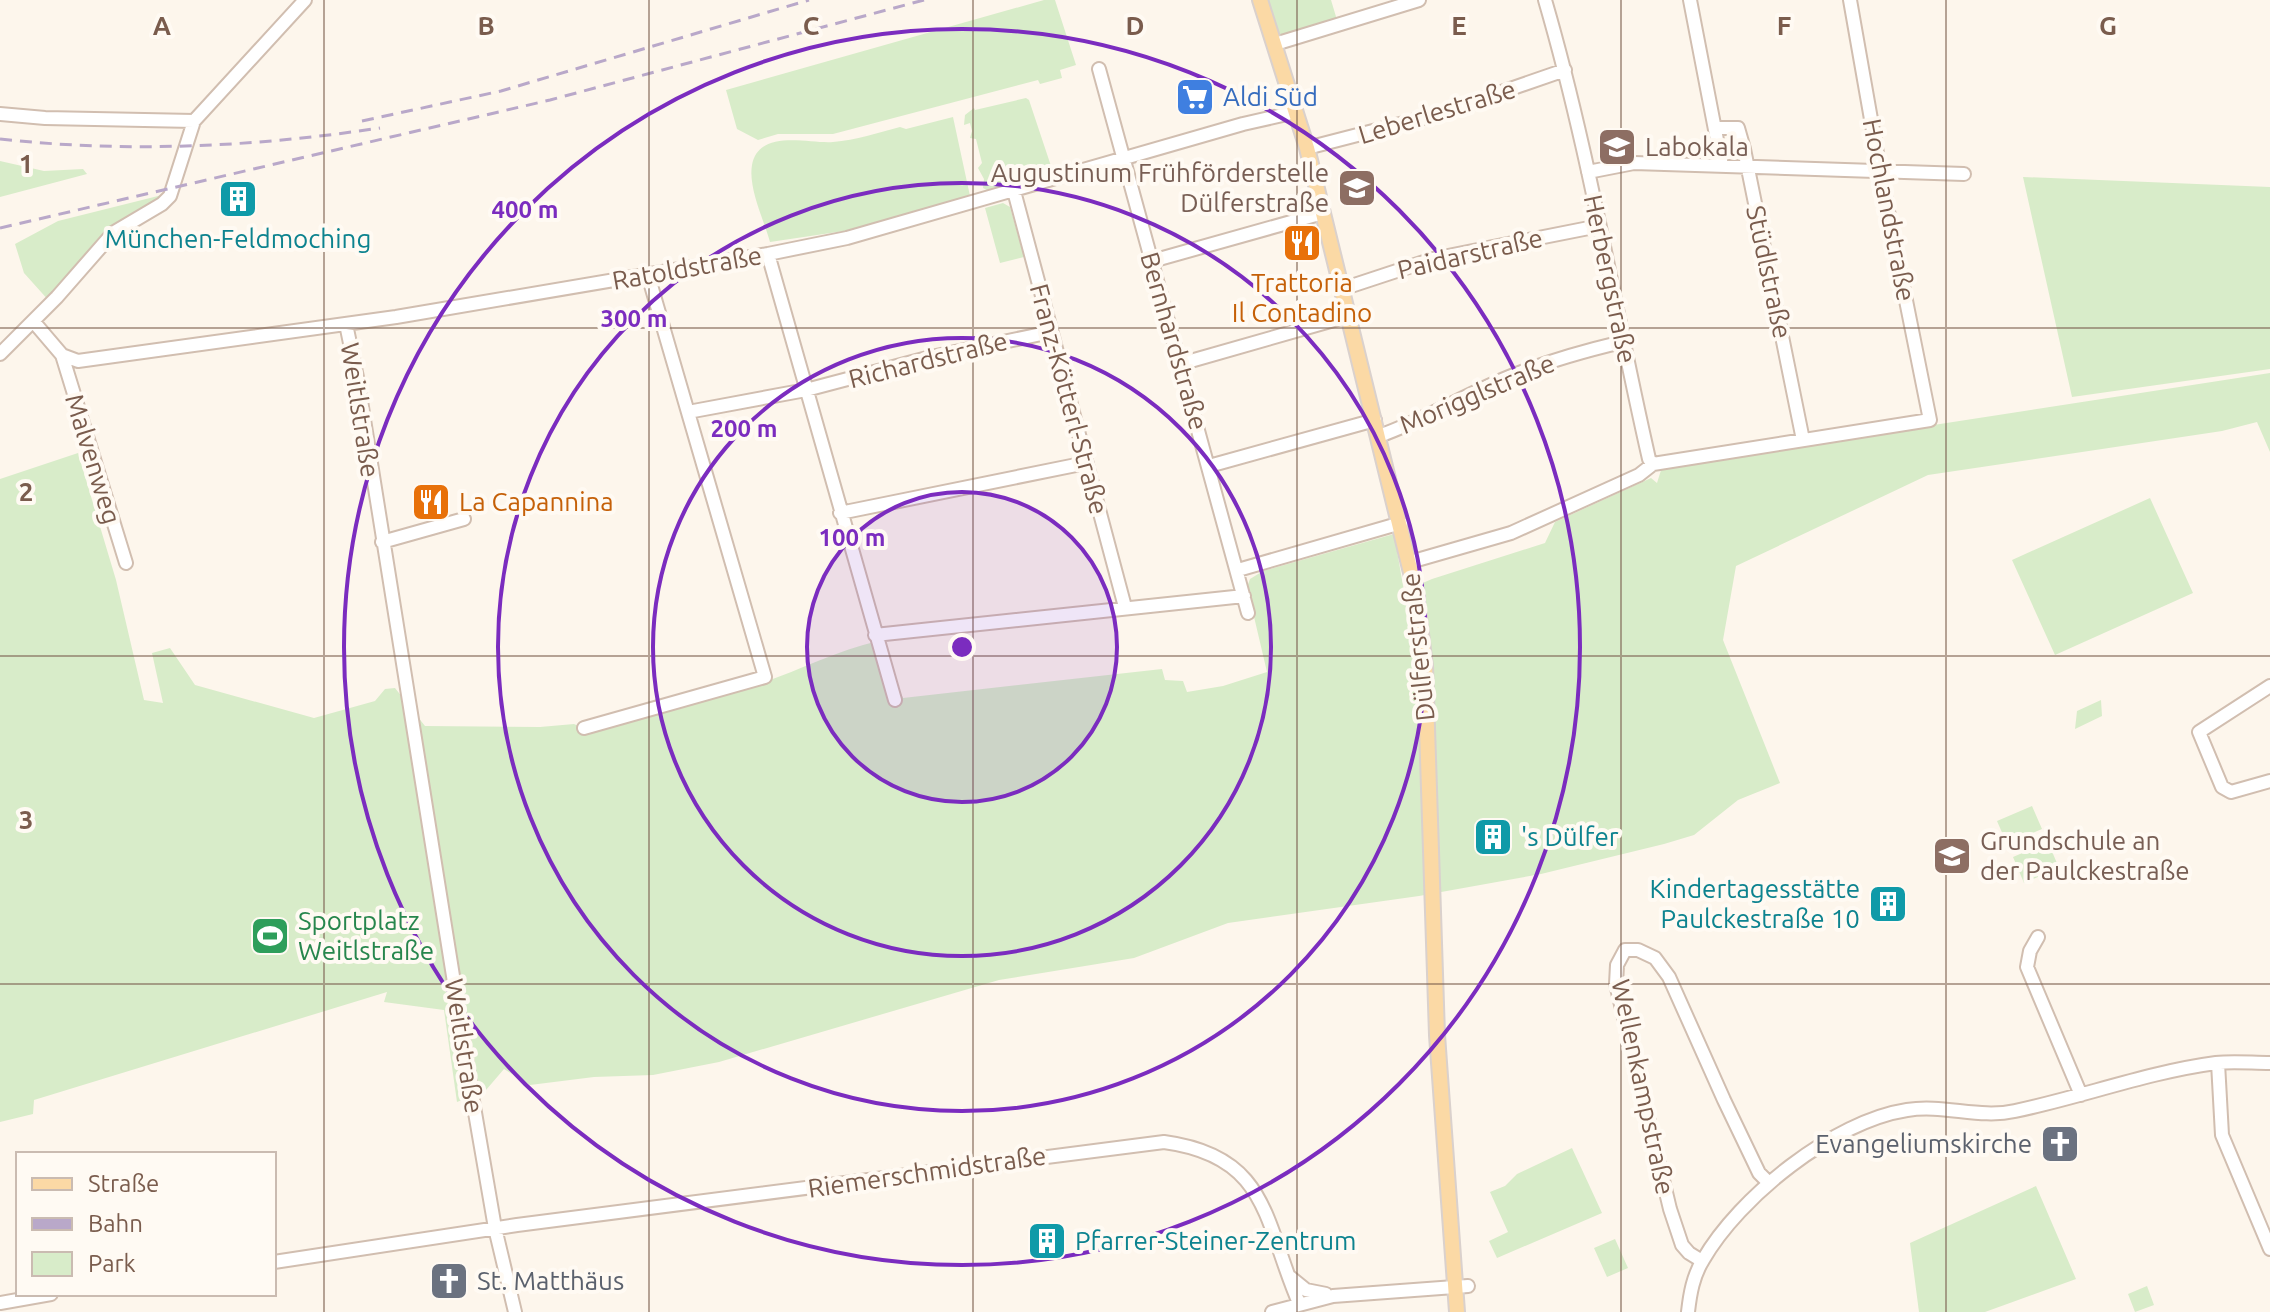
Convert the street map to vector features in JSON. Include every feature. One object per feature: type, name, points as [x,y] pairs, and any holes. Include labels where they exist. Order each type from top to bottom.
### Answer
[{"type":"main road","name":"Dülferstraße","points":[[1260,0],[1307,148],[1410,562],[1425,666],[1437,1035],[1461,1286],[1457,1312]]},
{"type":"street","points":[[0,354],[113,233],[170,196],[194,121],[305,0]]},
{"type":"street","points":[[1275,44],[1419,0]]},
{"type":"street","name":"Herbergstraße","points":[[1545,0],[1565,70],[1622,342],[1649,459],[1653,464]]},
{"type":"street","points":[[1690,0],[1722,166]]},
{"type":"street","name":"Hochlandstraße","points":[[1803,440],[1930,420],[1880,171],[1850,0]]},
{"type":"street","name":"Bernhardstraße","points":[[1099,69],[1248,613]]},
{"type":"street","name":"Leberlestraße","points":[[1307,148],[1435,115],[1565,70]]},
{"type":"street","name":"Ratoldstraße","points":[[62,355],[78,361],[91,361],[346,324],[768,254],[847,238],[1243,124],[1296,112]]},
{"type":"street","points":[[0,114],[194,121]]},
{"type":"street","name":"Stüdlstraße","points":[[1715,128],[1738,128],[1803,440]]},
{"type":"street","points":[[1588,172],[1634,163],[1829,172],[1964,174]]},
{"type":"street","name":"Franz-Kötterl-Straße","points":[[1014,191],[1125,607]]},
{"type":"street","points":[[1152,261],[1323,213]]},
{"type":"street","name":"Paidarstraße","points":[[1342,289],[1433,259],[1599,226]]},
{"type":"street","points":[[768,254],[895,700]]},
{"type":"street","points":[[584,728],[765,677],[648,275]]},
{"type":"street","points":[[1180,364],[1348,316]]},
{"type":"street","points":[[33,321],[62,355]]},
{"type":"street","name":"Weitlstraße","points":[[346,324],[358,382],[495,1228],[515,1312]]},
{"type":"street","name":"Richardstraße","points":[[688,412],[806,390],[931,357],[1051,332]]},
{"type":"street","name":"Morigglstraße","points":[[1379,436],[1423,419],[1508,377],[1566,356],[1622,342]]},
{"type":"street","name":"Malvenweg","points":[[62,355],[126,563]]},
{"type":"street","points":[[1209,466],[1375,420]]},
{"type":"street","points":[[1410,562],[1511,533],[1639,475],[1653,464],[1803,440]]},
{"type":"street","points":[[840,513],[1086,463]]},
{"type":"street","points":[[382,542],[464,519]]},
{"type":"street","points":[[1238,570],[1401,523]]},
{"type":"street","points":[[875,635],[1244,596]]},
{"type":"street","points":[[2270,686],[2199,732],[2222,787],[2231,792],[2270,781]]},
{"type":"street","points":[[2038,937],[2030,951],[2027,967],[2081,1095]]},
{"type":"street","name":"Wellenkampstraße","points":[[1702,1261],[1689,1253],[1677,1233],[1658,1161],[1616,984],[1617,965],[1625,950],[1638,950],[1655,958],[1669,977],[1759,1173],[1769,1183]]},
{"type":"street","points":[[2218,1063],[2222,1135],[2270,1249]]},
{"type":"street","points":[[1688,1312],[1691,1287],[1702,1261],[1752,1197],[1826,1143],[1869,1119],[1910,1109],[1995,1114],[2218,1063],[2270,1063]]},
{"type":"street","name":"Riemerschmidstraße","points":[[276,1262],[495,1228],[1164,1142],[1191,1146],[1213,1154],[1230,1165],[1254,1189],[1299,1303]]},
{"type":"street","points":[[1286,1274],[1306,1290],[1333,1296]]},
{"type":"street","points":[[1272,1312],[1333,1296],[1461,1286]]},
{"type":"street","points":[[0,1303],[40,1296]]},
{"type":"green space","points":[[1044,0],[1055,0],[1076,65],[1060,70],[1062,78],[1040,84],[1038,80],[833,134],[778,134],[758,140],[737,129],[726,90]]},
{"type":"green space","points":[[1264,0],[1331,0],[1337,20],[1290,36],[1278,34]]},
{"type":"green space","points":[[1026,98],[1052,169],[1045,175],[989,191],[983,188],[984,179],[978,168],[982,163],[976,139],[970,138],[970,123],[964,125],[965,115],[974,108]]},
{"type":"green space","points":[[953,117],[970,196],[844,231],[770,242],[754,194],[751,174],[757,153],[764,146],[786,140],[842,141]]},
{"type":"green space","points":[[0,161],[44,171],[83,169],[87,174],[0,197]]},
{"type":"green space","points":[[2023,177],[2270,187],[2270,369],[2072,397]]},
{"type":"green space","points":[[166,194],[117,229],[50,302],[24,273],[15,244],[58,221]]},
{"type":"green space","points":[[1003,203],[1010,207],[1024,257],[1000,263],[985,208]]},
{"type":"green space","points":[[2270,373],[2270,452],[2257,422],[2222,431],[1928,475],[1736,566],[1723,640],[1780,783],[1738,800],[1694,835],[1541,874],[1419,896],[1228,923],[1134,958],[999,980],[719,1062],[653,1075],[594,1077],[530,1085],[504,1069],[486,1090],[457,1102],[444,1010],[384,1002],[387,992],[34,1100],[33,1114],[0,1122],[0,479],[78,453],[116,580],[144,700],[163,703],[152,653],[170,648],[195,685],[314,718],[375,701],[385,689],[395,688],[425,726],[540,727],[574,724],[589,731],[736,692],[878,641],[903,698],[1162,669],[1165,680],[1183,681],[1187,692],[1223,686],[1267,672],[1247,587],[1250,579],[1263,571],[1394,534],[1404,591],[1545,543],[1555,522],[1651,478],[1657,483],[1662,467]]},
{"type":"green space","points":[[2150,498],[2193,593],[2055,655],[2012,560]]},
{"type":"green space","points":[[2101,700],[2102,716],[2075,729],[2077,711]]},
{"type":"green space","points":[[2032,806],[2042,829],[2007,844],[1997,821]]},
{"type":"green space","points":[[2048,842],[2059,868],[2024,883],[2013,857]]},
{"type":"green space","points":[[1572,1148],[1602,1213],[1497,1258],[1489,1241],[1508,1232],[1490,1192],[1505,1186],[1517,1174]]},
{"type":"green space","points":[[2036,1186],[2076,1279],[1985,1312],[1919,1312],[1910,1243]]},
{"type":"green space","points":[[1615,1239],[1628,1268],[1607,1277],[1594,1248]]},
{"type":"green space","points":[[2147,1286],[2154,1305],[2135,1312],[2128,1294]]},
{"type":"railway","points":[[362,121],[501,91],[809,0]]},
{"type":"railway","points":[[0,228],[550,100],[924,0]]},
{"type":"railway","points":[[0,139],[95,146],[190,146],[285,140],[380,128]]},
{"type":"place","name":"Aldi Süd","points":[[1195,97]]},
{"type":"place","name":"Labokala","points":[[1617,147]]},
{"type":"place","name":"Augustinum Frühförderstelle Dülferstraße","points":[[1357,188]]},
{"type":"place","name":"München-Feldmoching","points":[[238,199]]},
{"type":"place","name":"Trattoria Il Contadino","points":[[1302,243]]},
{"type":"place","name":"La Capannina","points":[[431,502]]},
{"type":"place","name":"'s Dülfer","points":[[1493,837]]},
{"type":"place","name":"Grundschule an der Paulckestraße","points":[[1952,856]]},
{"type":"place","name":"Kindertagesstätte Paulckestraße 10","points":[[1888,904]]},
{"type":"place","name":"Sportplatz Weitlstraße","points":[[270,936]]},
{"type":"place","name":"Evangeliumskirche","points":[[2060,1144]]},
{"type":"place","name":"Pfarrer-Steiner-Zentrum","points":[[1047,1241]]},
{"type":"place","name":"St. Matthäus","points":[[449,1281]]}]
